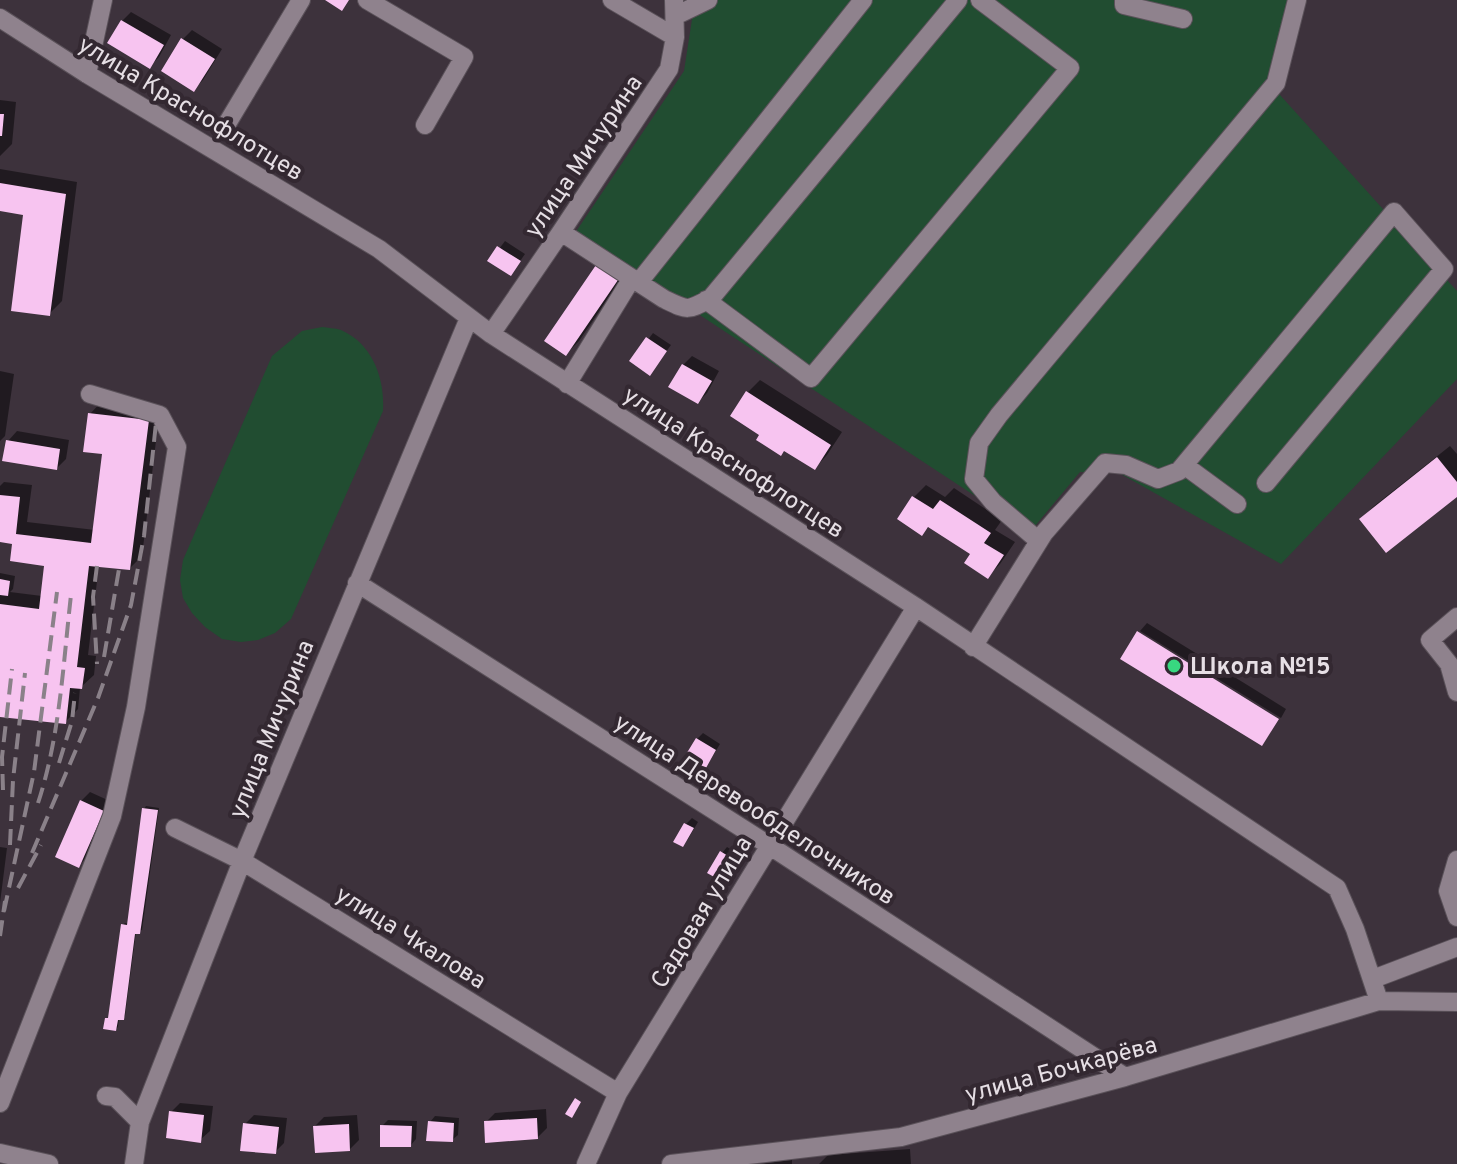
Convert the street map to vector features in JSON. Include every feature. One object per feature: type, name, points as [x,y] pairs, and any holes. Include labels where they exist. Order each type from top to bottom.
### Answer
[{"type":"street","points":[[87,74],[103,0]]},
{"type":"street","points":[[228,122],[301,0]]},
{"type":"street","points":[[367,0],[390,6],[464,57],[425,125]]},
{"type":"street","points":[[612,0],[675,37]]},
{"type":"street","points":[[674,8],[708,0]]},
{"type":"street","points":[[567,384],[635,280],[863,0]]},
{"type":"street","points":[[561,232],[664,299],[682,307],[691,309],[711,298],[958,0]]},
{"type":"street","points":[[706,300],[811,378],[1070,68],[980,0]]},
{"type":"street","points":[[1124,0],[1124,5],[1183,19]]},
{"type":"street","points":[[1039,541],[993,502],[974,479],[979,443],[1276,83],[1297,0]]},
{"type":"street","name":"улица Мичурина","points":[[491,334],[669,69],[675,37],[674,8]]},
{"type":"street","name":"улица Краснофлотцев","points":[[3,15],[87,74],[379,249],[491,334],[916,607],[1337,888],[1355,929],[1379,1001]]},
{"type":"street","points":[[973,647],[1039,541],[1105,463],[1126,465],[1158,479],[1179,471],[1394,212],[1444,269],[1266,483]]},
{"type":"street","name":"улица Мичурина","points":[[134,1164],[140,1122],[242,861],[469,318]]},
{"type":"street","points":[[0,1103],[112,816],[136,707],[177,447],[160,415],[90,394]]},
{"type":"street","points":[[1184,465],[1237,504]]},
{"type":"street","name":"улица Деревообделочников","points":[[357,583],[1125,1077]]},
{"type":"street","name":"Садовая улица","points":[[586,1164],[618,1093],[916,607]]},
{"type":"street","points":[[1457,617],[1430,640],[1449,664],[1457,692]]},
{"type":"street","name":"улица Чкалова","points":[[175,828],[242,861],[618,1093]]},
{"type":"street","points":[[1457,860],[1448,891],[1457,917]]},
{"type":"street","points":[[1373,979],[1457,947]]},
{"type":"street","name":"улица Бочкарёва","points":[[671,1164],[901,1137],[1125,1077],[1379,1001],[1457,1002]]},
{"type":"street","points":[[106,1096],[115,1097],[140,1122]]},
{"type":"street","points":[[0,1153],[49,1164]]},
{"type":"green space","points":[[695,0],[1294,0],[1271,85],[1457,291],[1457,379],[1281,564],[1119,473],[1080,472],[1030,532],[575,233],[684,71]]},
{"type":"green space","points":[[322,327],[341,330],[352,336],[369,353],[382,387],[383,411],[291,619],[275,633],[258,640],[241,642],[222,639],[205,627],[183,598],[180,580],[183,560],[272,356],[302,331]]},
{"type":"building","points":[[325,0],[349,0],[342,11]]},
{"type":"building","points":[[121,20],[164,45],[150,69],[107,43]]},
{"type":"building","points":[[181,38],[215,59],[194,92],[161,71]]},
{"type":"building","points":[[0,114],[4,114],[2,136],[0,136]]},
{"type":"building","points":[[0,183],[66,194],[50,316],[11,311],[23,215],[0,211]]},
{"type":"building","points":[[497,246],[521,261],[511,276],[487,261]]},
{"type":"building","points":[[596,265],[618,280],[566,356],[544,341]]},
{"type":"building","points":[[646,337],[667,351],[650,376],[629,361]]},
{"type":"building","points":[[682,364],[712,381],[698,404],[668,387]]},
{"type":"building","points":[[746,391],[831,445],[815,470],[784,451],[781,456],[756,440],[759,435],[730,416]]},
{"type":"building","points":[[88,413],[149,420],[130,570],[89,566],[77,667],[85,668],[82,689],[70,688],[66,724],[0,717],[0,604],[39,609],[44,566],[10,561],[12,544],[0,542],[0,495],[20,497],[16,534],[91,543],[102,454],[83,452]]},
{"type":"building","points":[[6,440],[60,449],[57,470],[2,461]]},
{"type":"building","points":[[1437,457],[1457,482],[1457,497],[1386,553],[1359,519]]},
{"type":"building","points":[[912,496],[933,509],[940,500],[991,533],[984,543],[1004,555],[988,579],[964,563],[970,554],[928,527],[922,536],[897,519]]},
{"type":"building","points":[[0,579],[10,581],[8,596],[0,595]]},
{"type":"building","points":[[1137,631],[1279,719],[1262,746],[1120,659]]},
{"type":"building","points":[[696,738],[716,750],[706,768],[685,756]]},
{"type":"building","points":[[80,800],[104,811],[79,868],[55,857]]},
{"type":"building","points":[[142,808],[158,810],[140,934],[135,934],[124,1020],[118,1020],[116,1031],[103,1029],[105,1018],[108,1018],[121,924],[127,925]]},
{"type":"building","points":[[684,823],[694,828],[683,847],[673,842]]},
{"type":"building","points":[[720,851],[738,862],[725,883],[707,873]]},
{"type":"building","points":[[575,1098],[581,1102],[572,1118],[565,1114]]},
{"type":"building","points":[[169,1111],[204,1115],[201,1143],[166,1138]]},
{"type":"building","points":[[537,1118],[538,1139],[485,1143],[484,1121]]},
{"type":"building","points":[[428,1121],[454,1123],[453,1142],[426,1141]]},
{"type":"building","points":[[243,1123],[279,1127],[276,1154],[240,1151]]},
{"type":"building","points":[[349,1124],[350,1151],[315,1153],[313,1126]]},
{"type":"building","points":[[380,1125],[412,1126],[411,1147],[380,1147]]},
{"type":"railway","points":[[32,853],[98,698],[131,605],[144,536],[156,423]]},
{"type":"railway","points":[[97,566],[93,597],[97,664]]},
{"type":"railway","points":[[104,657],[119,569]]},
{"type":"railway","points":[[4,911],[34,772],[57,592]]},
{"type":"railway","points":[[38,803],[56,726],[71,595]]},
{"type":"railway","points":[[3,790],[2,757],[12,669]]},
{"type":"railway","points":[[10,845],[13,780],[25,673]]},
{"type":"railway","points":[[59,763],[72,721],[75,693]]},
{"type":"railway","points":[[18,888],[41,845]]},
{"type":"railway","points":[[0,936],[5,901]]},
{"type":"place","name":"Школа №15","points":[[1174,666]]}]
